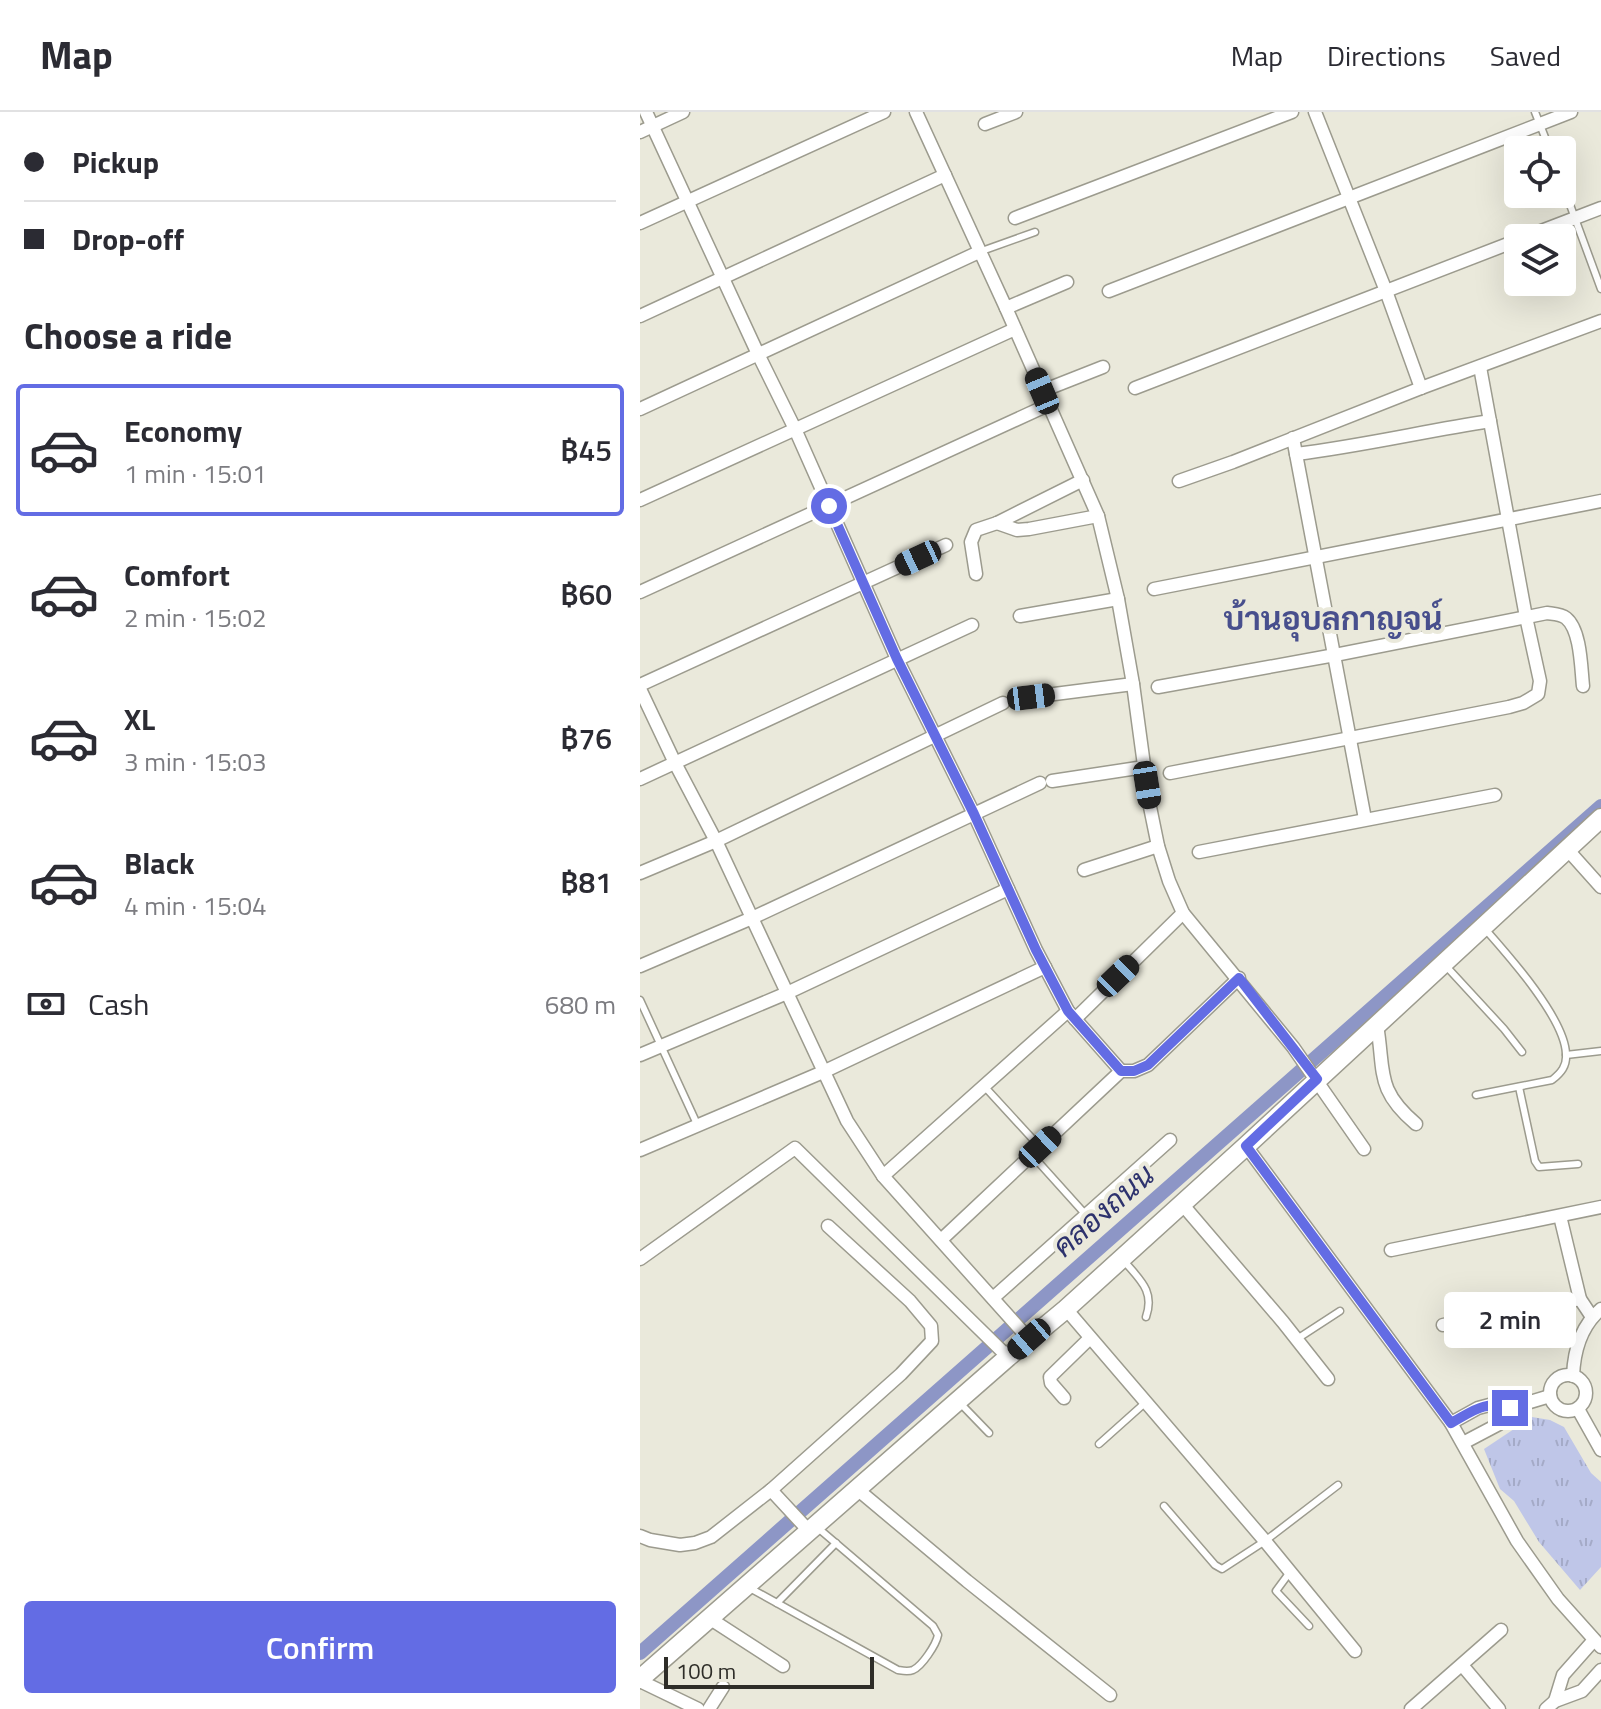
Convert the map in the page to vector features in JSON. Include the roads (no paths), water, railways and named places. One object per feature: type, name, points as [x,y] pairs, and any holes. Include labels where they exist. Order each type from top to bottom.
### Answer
[{"type":"street","points":[[646,112],[646,129],[688,202],[795,429],[897,659],[1045,967],[1072,1015],[1121,1071]]},
{"type":"street","points":[[646,129],[683,112]]},
{"type":"street","points":[[640,223],[884,112]]},
{"type":"street","points":[[916,112],[1098,516],[1118,599],[1158,846],[1169,881],[1183,913],[1293,1047],[1364,1149]]},
{"type":"street","points":[[985,124],[1016,112]]},
{"type":"street","points":[[1015,218],[1292,112]]},
{"type":"street","points":[[1315,112],[1421,388]]},
{"type":"street","points":[[1109,291],[1538,118],[1571,112]]},
{"type":"street","points":[[640,316],[945,175]]},
{"type":"street","points":[[1560,224],[1601,208]]},
{"type":"street","points":[[1135,388],[1504,246]]},
{"type":"street","points":[[640,409],[979,252]]},
{"type":"street","points":[[1006,308],[1067,282]]},
{"type":"street","points":[[1179,481],[1601,321]]},
{"type":"street","points":[[640,500],[1015,329]]},
{"type":"street","points":[[1042,391],[1103,367]]},
{"type":"street","points":[[1170,773],[1509,707],[1538,694],[1540,681],[1480,367]]},
{"type":"street","points":[[640,592],[1048,405]]},
{"type":"street","points":[[1296,454],[1490,421]]},
{"type":"street","points":[[1293,438],[1365,819]]},
{"type":"street","points":[[976,574],[971,542],[976,530],[997,523],[1083,480]]},
{"type":"street","points":[[1154,589],[1601,501]]},
{"type":"street","points":[[997,523],[1017,530],[1098,516]]},
{"type":"street","points":[[946,545],[640,687],[847,1121],[883,1176],[1026,1335]]},
{"type":"street","points":[[1020,616],[1118,599]]},
{"type":"street","points":[[1158,687],[1547,613],[1566,618],[1574,627],[1583,686]]},
{"type":"street","points":[[640,779],[972,625]]},
{"type":"street","points":[[1031,697],[1133,684]]},
{"type":"street","points":[[640,873],[716,841],[1003,703]]},
{"type":"street","points":[[640,966],[752,918],[1046,782],[1144,767]]},
{"type":"street","points":[[1199,852],[1495,795]]},
{"type":"street","points":[[698,1709],[640,1680],[746,1586],[808,1525],[857,1489],[958,1401],[1008,1356],[1026,1335],[1066,1309],[1246,1146],[1314,1075],[1377,1025],[1601,818]]},
{"type":"street","points":[[1084,870],[1158,846]]},
{"type":"street","points":[[1567,849],[1601,887]]},
{"type":"street","points":[[640,1055],[787,993],[1008,889]]},
{"type":"street","points":[[883,1176],[984,1086],[1072,1015],[1183,913]]},
{"type":"street","points":[[640,1150],[823,1072],[1045,967]]},
{"type":"street","points":[[941,1240],[1121,1071],[1134,1071],[1148,1065],[1239,978]]},
{"type":"street","points":[[1377,1025],[1385,1087],[1393,1102],[1416,1124]]},
{"type":"street","points":[[996,1300],[1170,1140]]},
{"type":"street","points":[[1246,1146],[1451,1423],[1517,1541],[1558,1599],[1598,1643],[1563,1675],[1551,1705]]},
{"type":"street","points":[[640,1259],[795,1148],[1008,1356]]},
{"type":"street","points":[[1182,1204],[1328,1379]]},
{"type":"street","points":[[1391,1250],[1601,1207]]},
{"type":"street","points":[[1560,1216],[1580,1299],[1596,1313],[1574,1352],[1573,1376]]},
{"type":"street","points":[[640,1536],[680,1545],[711,1537],[774,1493],[932,1341],[931,1326],[910,1301],[828,1226]]},
{"type":"street","points":[[1443,1325],[1580,1299]]},
{"type":"street","points":[[1066,1309],[1355,1651]]},
{"type":"street","points":[[1064,1398],[1051,1383],[1050,1377],[1090,1338]]},
{"type":"street","points":[[1573,1376],[1584,1384],[1586,1391],[1586,1398],[1578,1409],[1571,1412],[1557,1408],[1550,1396],[1553,1383],[1559,1378],[1573,1376]]},
{"type":"street","points":[[1451,1423],[1478,1408],[1493,1404],[1510,1408],[1550,1396]]},
{"type":"street","points":[[1463,1443],[1499,1424],[1510,1408]]},
{"type":"street","points":[[1578,1409],[1601,1450]]},
{"type":"street","points":[[857,1489],[1110,1695]]},
{"type":"street","points":[[774,1493],[808,1525]]},
{"type":"street","points":[[709,1618],[783,1666]]},
{"type":"street","points":[[1411,1709],[1501,1630]]},
{"type":"street","points":[[1462,1665],[1499,1709]]},
{"type":"street","points":[[1551,1705],[1582,1691],[1601,1670]]},
{"type":"street","points":[[709,1709],[723,1687]]},
{"type":"lane","points":[[1571,208],[1601,289]]},
{"type":"lane","points":[[979,252],[1035,232]]},
{"type":"lane","points":[[1476,1095],[1552,1080],[1564,1067],[1566,1055],[1564,1041],[1549,1012],[1524,974],[1483,927]]},
{"type":"lane","points":[[1443,963],[1522,1052]]},
{"type":"lane","points":[[640,1000],[698,1124]]},
{"type":"lane","points":[[1566,1055],[1601,1051]]},
{"type":"lane","points":[[984,1086],[1086,1215]]},
{"type":"lane","points":[[1519,1087],[1535,1161],[1539,1167],[1578,1164]]},
{"type":"lane","points":[[1122,1258],[1150,1297],[1146,1317]]},
{"type":"lane","points":[[1297,1339],[1340,1311]]},
{"type":"lane","points":[[958,1401],[989,1433]]},
{"type":"lane","points":[[1099,1444],[1146,1402]]},
{"type":"lane","points":[[1164,1506],[1215,1565],[1222,1569],[1265,1541],[1338,1485]]},
{"type":"lane","points":[[746,1586],[898,1670],[909,1672],[915,1669],[936,1644],[938,1635],[933,1626],[836,1543],[808,1525]]},
{"type":"lane","points":[[777,1603],[836,1543]]},
{"type":"lane","points":[[1290,1572],[1276,1591],[1309,1626]]},
{"type":"waterway","name":"คลองถนน","points":[[640,1653],[1601,806]]},
{"type":"district","name":"บ้านอุบลกาญจน์","points":[[1333,618]]}]
